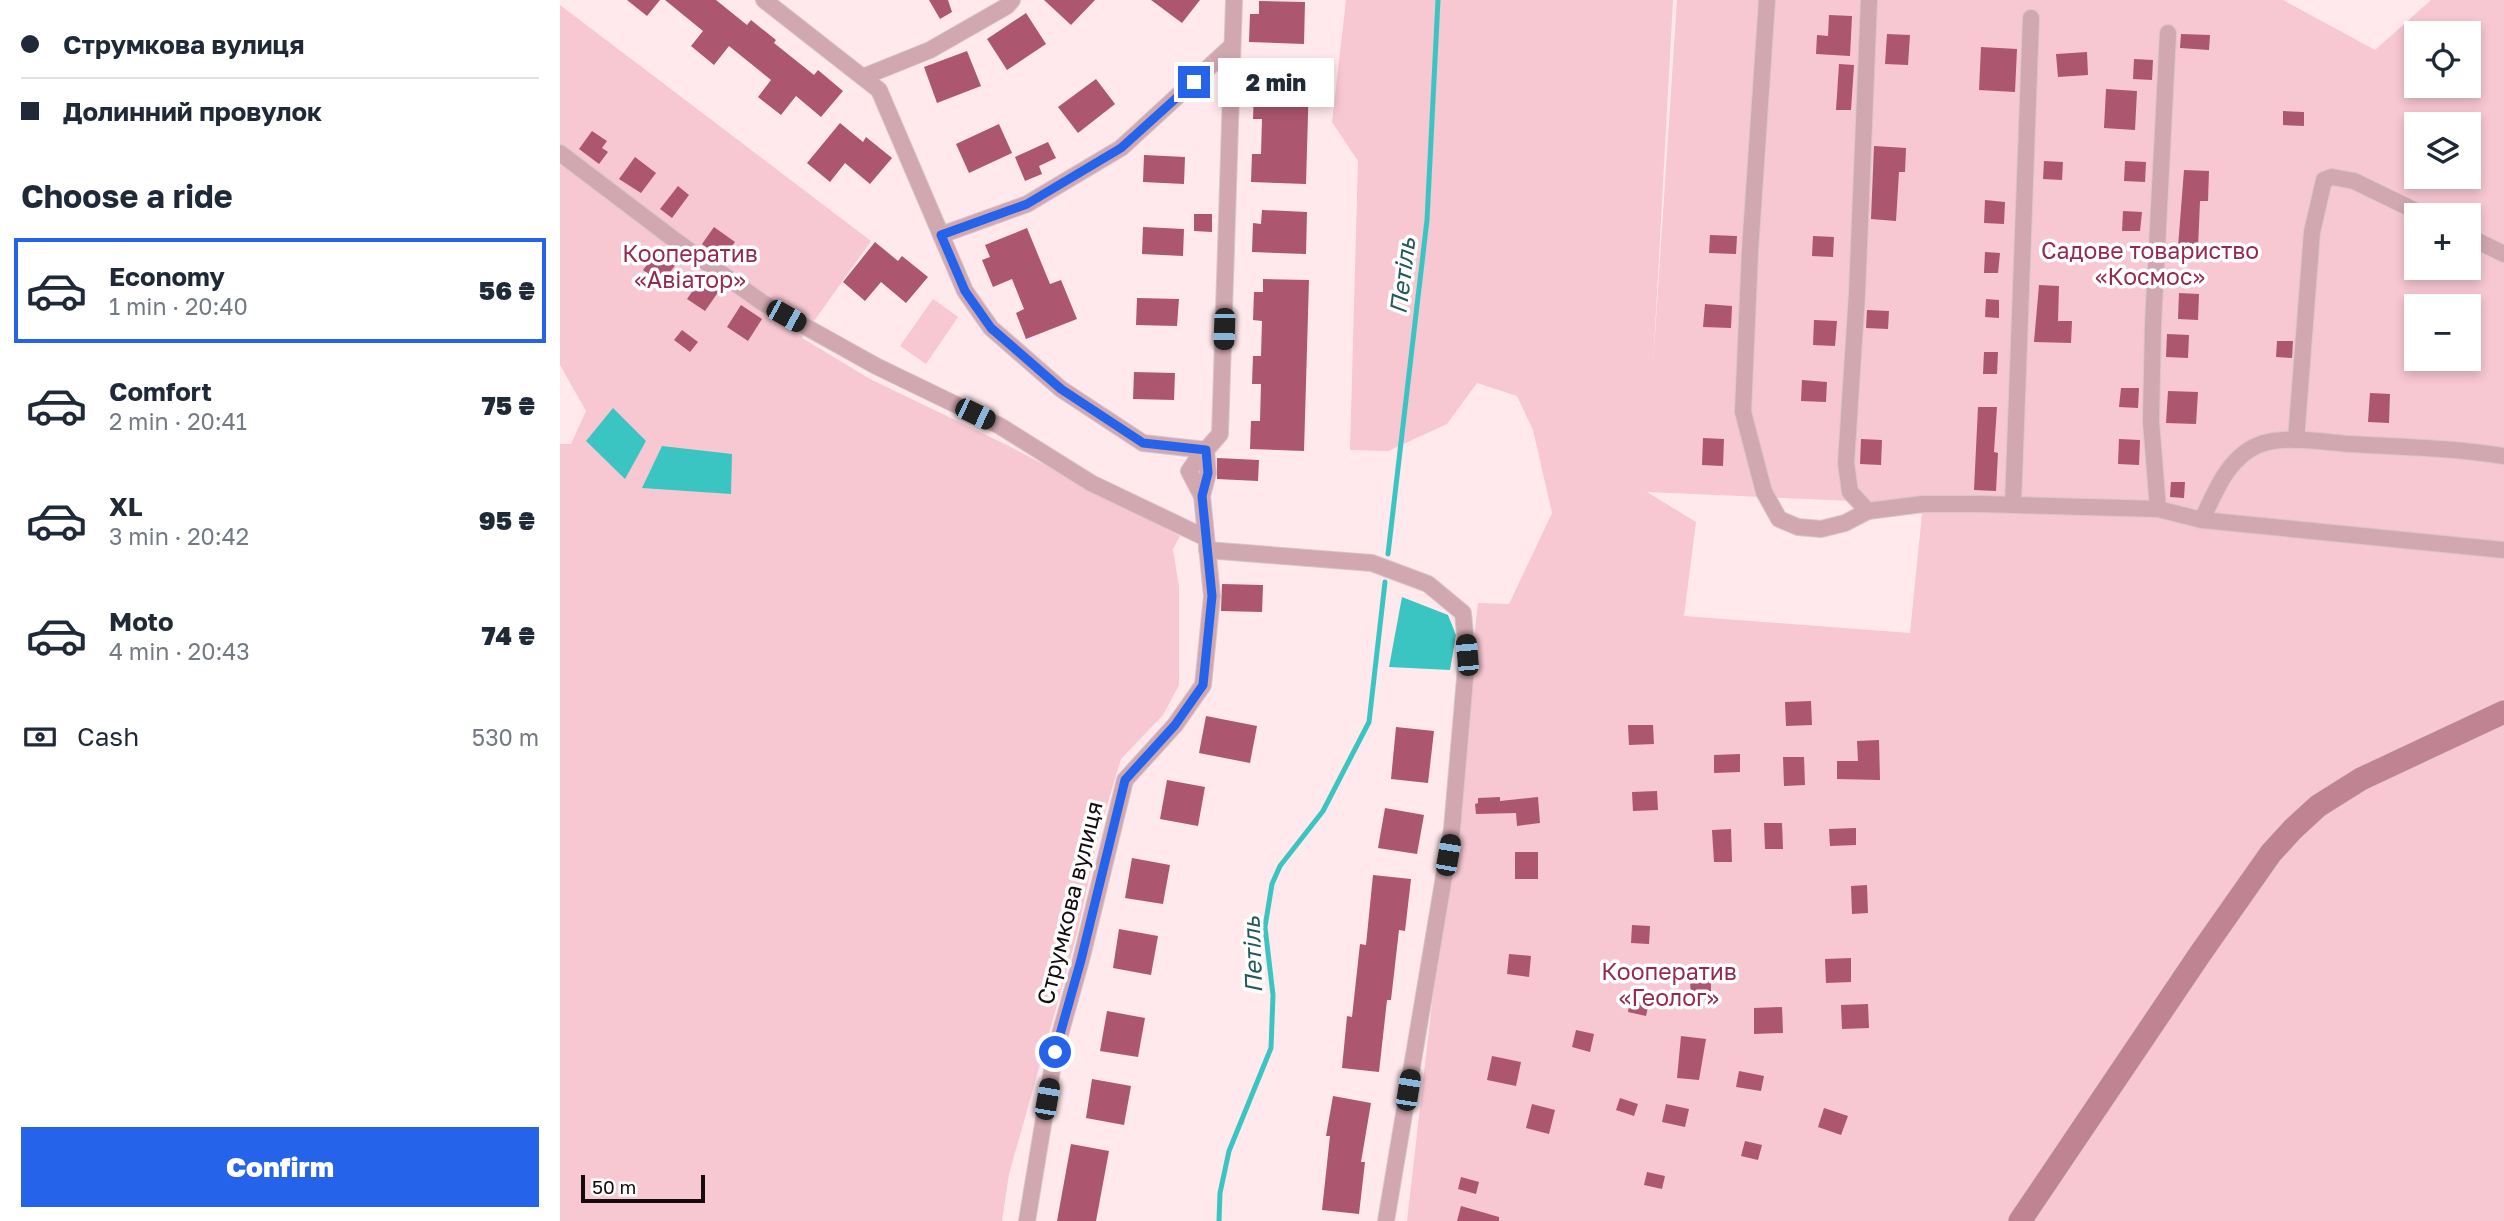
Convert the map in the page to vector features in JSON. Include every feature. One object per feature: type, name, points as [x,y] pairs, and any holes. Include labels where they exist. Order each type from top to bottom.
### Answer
[{"type":"street","points":[[764,0],[879,90],[965,291],[991,328],[1061,389],[1143,443],[1205,450]]},
{"type":"street","points":[[863,77],[930,50],[1007,6],[1012,0]]},
{"type":"street","name":"Струмкова вулиця","points":[[1027,1221],[1055,1052],[1081,960],[1125,780],[1175,725],[1203,685],[1212,596],[1202,496],[1208,473],[1205,450],[1220,434],[1234,0]]},
{"type":"street","points":[[1767,0],[1749,251],[1743,412],[1764,492],[1779,519],[1798,527],[1821,529],[1845,523],[1868,511],[1923,504],[2158,509],[2202,520],[2504,550]]},
{"type":"street","points":[[1868,511],[1850,492],[1846,463],[1857,294],[1869,0]]},
{"type":"street","points":[[2013,505],[2031,18]]},
{"type":"street","points":[[2158,509],[2151,421],[2153,324],[2168,33]]},
{"type":"street","points":[[941,235],[1027,204],[1121,148],[1232,46]]},
{"type":"street","points":[[560,153],[763,303],[876,366],[1000,426],[1091,483],[1207,544],[1373,563],[1428,584],[1463,613],[1467,655],[1452,829],[1386,1221]]},
{"type":"street","points":[[2296,440],[2312,232],[2324,180],[2341,177],[2354,181],[2404,205]]},
{"type":"street","points":[[2481,243],[2504,254]]},
{"type":"street","points":[[2202,520],[2218,484],[2240,457],[2263,443],[2296,440],[2474,451],[2504,456]]},
{"type":"street","points":[[2020,1221],[2200,954],[2271,853],[2293,829],[2318,806],[2361,779],[2504,712]]},
{"type":"green space","points":[[1346,0],[1673,0],[1653,366],[1677,0],[2283,0],[2375,50],[2404,24],[2404,98],[2481,98],[2481,21],[2407,21],[2431,0],[2504,0],[2504,1221],[1407,1221],[1478,603],[1509,604],[1552,513],[1533,430],[1517,396],[1477,383],[1447,424],[1388,451],[1350,450],[1358,161],[1332,122]],"holes":[[[1647,492],[1923,504],[1910,633],[1684,616],[1696,522]]]},
{"type":"green space","name":"Кооператив «Авіатор»","points":[[560,5],[871,241],[802,338],[870,379],[1011,447],[1180,536],[1173,549],[1179,587],[1179,685],[1163,715],[1121,759],[1099,832],[1077,934],[1009,1174],[1002,1221],[560,1221],[560,444],[571,444],[586,411],[560,365]]},
{"type":"green space","points":[[933,299],[958,317],[926,364],[900,346]]},
{"type":"water","points":[[613,408],[646,441],[625,479],[586,441]]},
{"type":"water","points":[[662,446],[732,454],[731,494],[642,488]]},
{"type":"water","points":[[1402,597],[1448,615],[1456,635],[1450,670],[1389,667]]},
{"type":"building","points":[[627,0],[660,0],[647,16]]},
{"type":"building","points":[[665,0],[716,0],[747,25],[751,20],[776,40],[774,43],[814,75],[818,70],[843,91],[821,117],[796,96],[781,115],[758,97],[771,80],[729,46],[714,65],[691,46],[703,31]]},
{"type":"building","points":[[929,0],[948,0],[952,12],[940,19]]},
{"type":"building","points":[[1044,0],[1095,0],[1071,25]]},
{"type":"building","points":[[1151,0],[1200,0],[1182,23]]},
{"type":"building","points":[[1259,1],[1305,2],[1304,44],[1249,42],[1250,14],[1259,14]]},
{"type":"building","points":[[1026,13],[1046,44],[1007,70],[987,39]]},
{"type":"building","points":[[1829,15],[1852,16],[1850,56],[1816,54],[1817,35],[1828,36]]},
{"type":"building","points":[[1887,34],[1910,35],[1908,65],[1885,64]]},
{"type":"building","points":[[2181,34],[2210,35],[2209,50],[2180,48]]},
{"type":"building","points":[[1981,47],[2017,49],[2015,92],[1979,90]]},
{"type":"building","points":[[967,51],[981,86],[937,103],[924,67]]},
{"type":"building","points":[[2087,52],[2088,75],[2058,77],[2056,54]]},
{"type":"building","points":[[2134,59],[2153,60],[2152,80],[2133,79]]},
{"type":"building","points":[[1839,64],[1854,65],[1851,110],[1836,110]]},
{"type":"building","points":[[1263,78],[1309,79],[1306,184],[1251,182],[1252,154],[1261,154],[1262,119],[1253,119],[1254,91],[1263,91]]},
{"type":"building","points":[[1096,79],[1115,104],[1078,133],[1058,107]]},
{"type":"building","points":[[2106,89],[2137,91],[2135,130],[2104,128]]},
{"type":"building","points":[[2283,111],[2304,112],[2304,126],[2283,125]]},
{"type":"building","points":[[840,123],[863,142],[866,137],[892,158],[870,184],[845,163],[830,182],[807,163]]},
{"type":"building","points":[[999,124],[1012,153],[969,173],[956,144]]},
{"type":"building","points":[[592,131],[607,141],[602,148],[608,152],[599,164],[579,149]]},
{"type":"building","points":[[1048,142],[1056,158],[1039,166],[1042,174],[1025,181],[1015,157]]},
{"type":"building","points":[[1874,146],[1906,148],[1905,172],[1899,172],[1896,221],[1871,219]]},
{"type":"building","points":[[1144,155],[1185,157],[1184,184],[1143,182]]},
{"type":"building","points":[[635,157],[656,173],[641,193],[619,179]]},
{"type":"building","points":[[2044,161],[2063,162],[2062,180],[2043,179]]},
{"type":"building","points":[[2125,161],[2146,162],[2145,182],[2124,181]]},
{"type":"building","points":[[2184,170],[2209,171],[2208,201],[2200,201],[2198,248],[2178,247]]},
{"type":"building","points":[[678,186],[689,195],[672,218],[660,209]]},
{"type":"building","points":[[1985,200],[2005,202],[2004,224],[1984,223]]},
{"type":"building","points":[[1262,210],[1307,212],[1306,254],[1252,252],[1253,223],[1261,224]]},
{"type":"building","points":[[2123,211],[2142,212],[2140,231],[2122,231]]},
{"type":"building","points":[[1194,214],[1212,214],[1212,232],[1194,231]]},
{"type":"building","points":[[714,227],[735,242],[722,259],[702,244]]},
{"type":"building","points":[[1143,227],[1184,229],[1183,256],[1142,254]]},
{"type":"building","points":[[1027,228],[1050,284],[1061,280],[1077,319],[1026,339],[1016,313],[1024,309],[1012,279],[993,287],[982,260],[990,257],[985,245]]},
{"type":"building","points":[[1710,235],[1737,236],[1736,254],[1709,253]]},
{"type":"building","points":[[1813,236],[1834,237],[1833,257],[1812,256]]},
{"type":"building","points":[[875,242],[898,261],[902,256],[928,277],[906,303],[881,282],[865,301],[843,282]]},
{"type":"building","points":[[659,249],[677,263],[661,284],[643,270]]},
{"type":"building","points":[[1985,252],[2000,253],[1998,273],[1984,273]]},
{"type":"building","points":[[701,279],[719,291],[705,311],[687,299]]},
{"type":"building","points":[[1263,279],[1309,280],[1304,451],[1250,449],[1251,421],[1260,421],[1261,384],[1252,384],[1253,356],[1261,356],[1262,321],[1253,320],[1254,292],[1263,292]]},
{"type":"building","points":[[2039,285],[2059,286],[2058,321],[2072,321],[2071,343],[2034,342]]},
{"type":"building","points":[[2179,293],[2199,294],[2198,320],[2178,319]]},
{"type":"building","points":[[1137,298],[1179,299],[1177,326],[1136,325]]},
{"type":"building","points":[[1986,299],[1999,300],[1999,318],[1985,317]]},
{"type":"building","points":[[1705,304],[1732,306],[1731,328],[1703,327]]},
{"type":"building","points":[[741,305],[762,319],[748,341],[727,327]]},
{"type":"building","points":[[1867,310],[1889,311],[1888,329],[1866,328]]},
{"type":"building","points":[[1814,320],[1837,321],[1835,346],[1813,345]]},
{"type":"building","points":[[682,330],[698,342],[690,352],[674,340]]},
{"type":"building","points":[[2167,334],[2189,335],[2188,358],[2166,357]]},
{"type":"building","points":[[2277,341],[2293,341],[2292,358],[2276,357]]},
{"type":"building","points":[[1984,352],[1998,352],[1997,374],[1983,374]]},
{"type":"building","points":[[1134,372],[1175,373],[1174,400],[1133,399]]},
{"type":"building","points":[[1802,380],[1827,382],[1826,402],[1801,401]]},
{"type":"building","points":[[2121,388],[2139,388],[2138,408],[2119,407]]},
{"type":"building","points":[[2168,391],[2198,392],[2196,424],[2166,423]]},
{"type":"building","points":[[2370,393],[2390,394],[2389,423],[2368,422]]},
{"type":"building","points":[[1978,407],[1997,407],[1994,452],[1998,453],[1996,491],[1974,490]]},
{"type":"building","points":[[1703,438],[1724,439],[1723,466],[1702,465]]},
{"type":"building","points":[[1861,439],[1882,440],[1881,465],[1860,464]]},
{"type":"building","points":[[2119,439],[2140,440],[2139,465],[2118,464]]},
{"type":"building","points":[[1217,458],[1259,460],[1258,481],[1217,479]]},
{"type":"building","points":[[2171,482],[2185,482],[2184,498],[2170,497]]},
{"type":"building","points":[[1222,584],[1263,585],[1262,612],[1221,611]]},
{"type":"building","points":[[1811,701],[1812,725],[1786,726],[1785,702]]},
{"type":"building","points":[[1206,716],[1257,726],[1250,763],[1199,753]]},
{"type":"building","points":[[1628,725],[1653,725],[1654,744],[1629,745]]},
{"type":"building","points":[[1396,727],[1434,731],[1428,783],[1391,779]]},
{"type":"building","points":[[1879,740],[1880,780],[1837,779],[1837,761],[1858,761],[1857,741]]},
{"type":"building","points":[[1740,754],[1740,772],[1714,773],[1714,755]]},
{"type":"building","points":[[1783,757],[1804,757],[1805,785],[1784,786]]},
{"type":"building","points":[[1167,780],[1205,787],[1198,826],[1160,819]]},
{"type":"building","points":[[1657,791],[1658,810],[1633,811],[1632,792]]},
{"type":"building","points":[[1500,797],[1500,801],[1538,797],[1540,823],[1517,826],[1516,813],[1476,814],[1475,804],[1478,803],[1478,798]]},
{"type":"building","points":[[1385,808],[1424,815],[1417,854],[1378,848]]},
{"type":"building","points":[[1764,823],[1782,823],[1783,849],[1765,849]]},
{"type":"building","points":[[1856,828],[1856,845],[1830,846],[1829,829]]},
{"type":"building","points":[[1731,829],[1732,862],[1714,862],[1712,830]]},
{"type":"building","points":[[1515,852],[1538,852],[1538,879],[1515,879]]},
{"type":"building","points":[[1132,858],[1170,865],[1163,904],[1125,898]]},
{"type":"building","points":[[1373,875],[1411,879],[1405,931],[1399,930],[1391,1000],[1387,1000],[1379,1072],[1342,1068],[1347,1016],[1352,1017],[1360,944],[1366,945]]},
{"type":"building","points":[[1867,885],[1868,913],[1852,914],[1851,886]]},
{"type":"building","points":[[1632,925],[1650,926],[1649,944],[1631,943]]},
{"type":"building","points":[[1119,929],[1158,936],[1151,975],[1113,968]]},
{"type":"building","points":[[1509,954],[1531,956],[1529,977],[1507,974]]},
{"type":"building","points":[[1851,958],[1851,982],[1826,983],[1825,959]]},
{"type":"building","points":[[1711,980],[1711,997],[1691,998],[1690,981]]},
{"type":"building","points":[[1630,999],[1649,1003],[1646,1016],[1628,1012]]},
{"type":"building","points":[[1868,1004],[1869,1028],[1842,1029],[1841,1005]]},
{"type":"building","points":[[1782,1007],[1783,1033],[1754,1034],[1754,1008]]},
{"type":"building","points":[[1107,1011],[1145,1018],[1138,1057],[1100,1051]]},
{"type":"building","points":[[1576,1030],[1594,1034],[1590,1052],[1572,1047]]},
{"type":"building","points":[[1681,1036],[1706,1039],[1699,1080],[1677,1078]]},
{"type":"building","points":[[1492,1056],[1521,1062],[1516,1086],[1487,1080]]},
{"type":"building","points":[[1739,1071],[1764,1076],[1761,1091],[1736,1087]]},
{"type":"building","points":[[1092,1079],[1131,1086],[1124,1125],[1086,1118]]},
{"type":"building","points":[[1333,1096],[1371,1103],[1361,1162],[1365,1162],[1359,1214],[1322,1210],[1330,1136],[1326,1136]]},
{"type":"building","points":[[1620,1098],[1638,1104],[1634,1116],[1616,1110]]},
{"type":"building","points":[[1532,1104],[1555,1110],[1549,1134],[1526,1128]]},
{"type":"building","points":[[1666,1104],[1689,1109],[1685,1127],[1662,1122]]},
{"type":"building","points":[[1824,1108],[1848,1116],[1841,1135],[1818,1127]]},
{"type":"building","points":[[1745,1141],[1762,1145],[1758,1160],[1741,1156]]},
{"type":"building","points":[[1071,1144],[1109,1151],[1096,1221],[1057,1221]]},
{"type":"building","points":[[1647,1172],[1665,1176],[1662,1189],[1644,1185]]},
{"type":"building","points":[[1461,1177],[1479,1182],[1476,1194],[1458,1189]]},
{"type":"building","points":[[1461,1206],[1499,1217],[1499,1221],[1457,1221]]},
{"type":"waterway","name":"Петіль","points":[[1388,554],[1427,220],[1438,0]]},
{"type":"waterway","name":"Петіль","points":[[1219,1221],[1220,1193],[1229,1151],[1271,1048],[1273,995],[1265,927],[1272,884],[1280,866],[1323,811],[1369,722],[1385,582]]},
{"type":"route","points":[[1055,1052],[1081,960],[1125,780],[1175,725],[1203,685],[1212,596],[1202,496],[1208,473],[1206,450],[1143,443],[1061,389],[991,328],[965,291],[941,235],[1027,204],[1121,148],[1194,82]]},
{"type":"park label","name":"Садове товариство «Космос»","points":[[2150,264]]},
{"type":"park label","name":"Кооператив «Геолог»","points":[[1669,985]]}]
